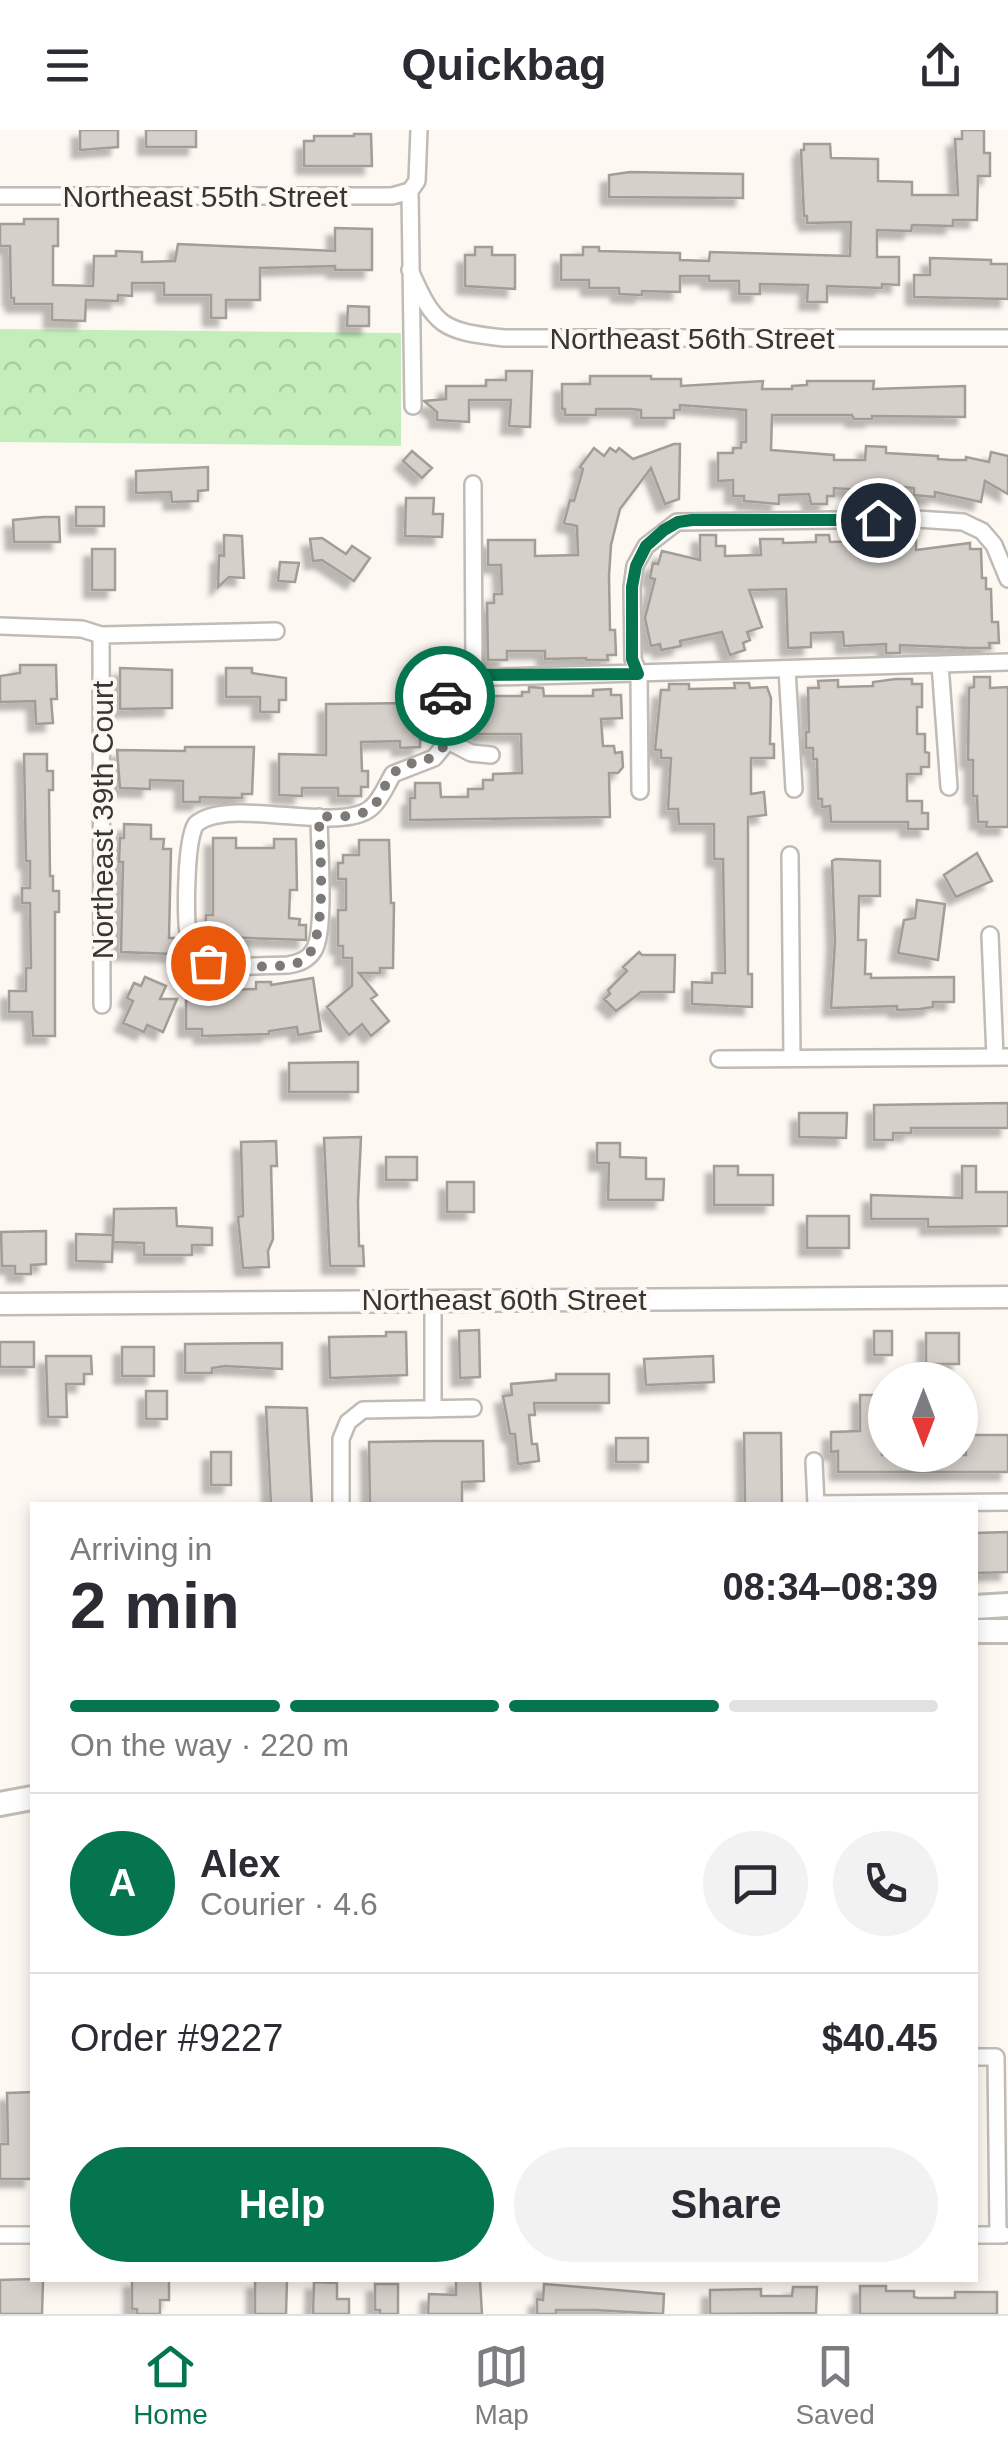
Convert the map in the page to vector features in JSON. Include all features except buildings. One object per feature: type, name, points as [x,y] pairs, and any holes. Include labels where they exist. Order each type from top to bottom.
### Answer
[{"type":"main road","points":[[978,1606],[1008,1605]]},
{"type":"main road","points":[[978,1632],[1008,1631]]},
{"type":"main road","points":[[0,1804],[30,1798]]},
{"type":"street","points":[[413,406],[410,191],[417,181],[419,130]]},
{"type":"street","name":"Northeast 55th Street","points":[[0,196],[392,196],[410,191]]},
{"type":"street","name":"Northeast 56th Street","points":[[410,270],[427,308],[447,326],[469,334],[504,338],[1008,338]]},
{"type":"street","points":[[473,484],[474,675]]},
{"type":"street","points":[[640,791],[632,587],[636,566],[646,546],[678,522],[964,522],[982,531],[994,545],[1008,579]]},
{"type":"street","points":[[0,626],[82,629],[101,636],[276,631]]},
{"type":"street","name":"Northeast 39th Court","points":[[101,636],[102,1005]]},
{"type":"street","points":[[319,817],[320,934],[310,955],[288,965],[214,964],[197,958],[190,948],[188,932],[188,840],[196,824],[217,814],[346,817],[367,811],[392,774],[434,758],[448,741],[445,694],[454,682],[474,675],[1008,662]]},
{"type":"street","points":[[940,664],[949,787]]},
{"type":"street","points":[[787,669],[794,789]]},
{"type":"street","points":[[448,741],[471,752],[492,754]]},
{"type":"street","points":[[790,854],[792,1056]]},
{"type":"street","points":[[719,1059],[1001,1057],[990,935]]},
{"type":"street","name":"Northeast 60th Street","points":[[0,1304],[1008,1297]]},
{"type":"street","points":[[432,1409],[433,1299]]},
{"type":"street","points":[[342,1502],[341,1439],[348,1422],[364,1410],[473,1408]]},
{"type":"street","points":[[814,1460],[816,1502]]},
{"type":"street","points":[[978,1502],[1008,1502]]},
{"type":"street","points":[[978,2057],[996,2057],[1003,2235]]},
{"type":"street","points":[[0,2235],[30,2235]]},
{"type":"green space","points":[[0,329],[401,333],[401,446],[0,442]]},
{"type":"way so far","points":[[208,963],[295,964],[310,955],[320,934],[319,817],[362,814],[373,807],[397,770],[429,761],[438,754],[448,741],[445,696]]},
{"type":"route","points":[[445,696],[454,682],[474,675],[638,674],[632,659],[632,587],[636,566],[646,546],[678,522],[878,520]]}]
